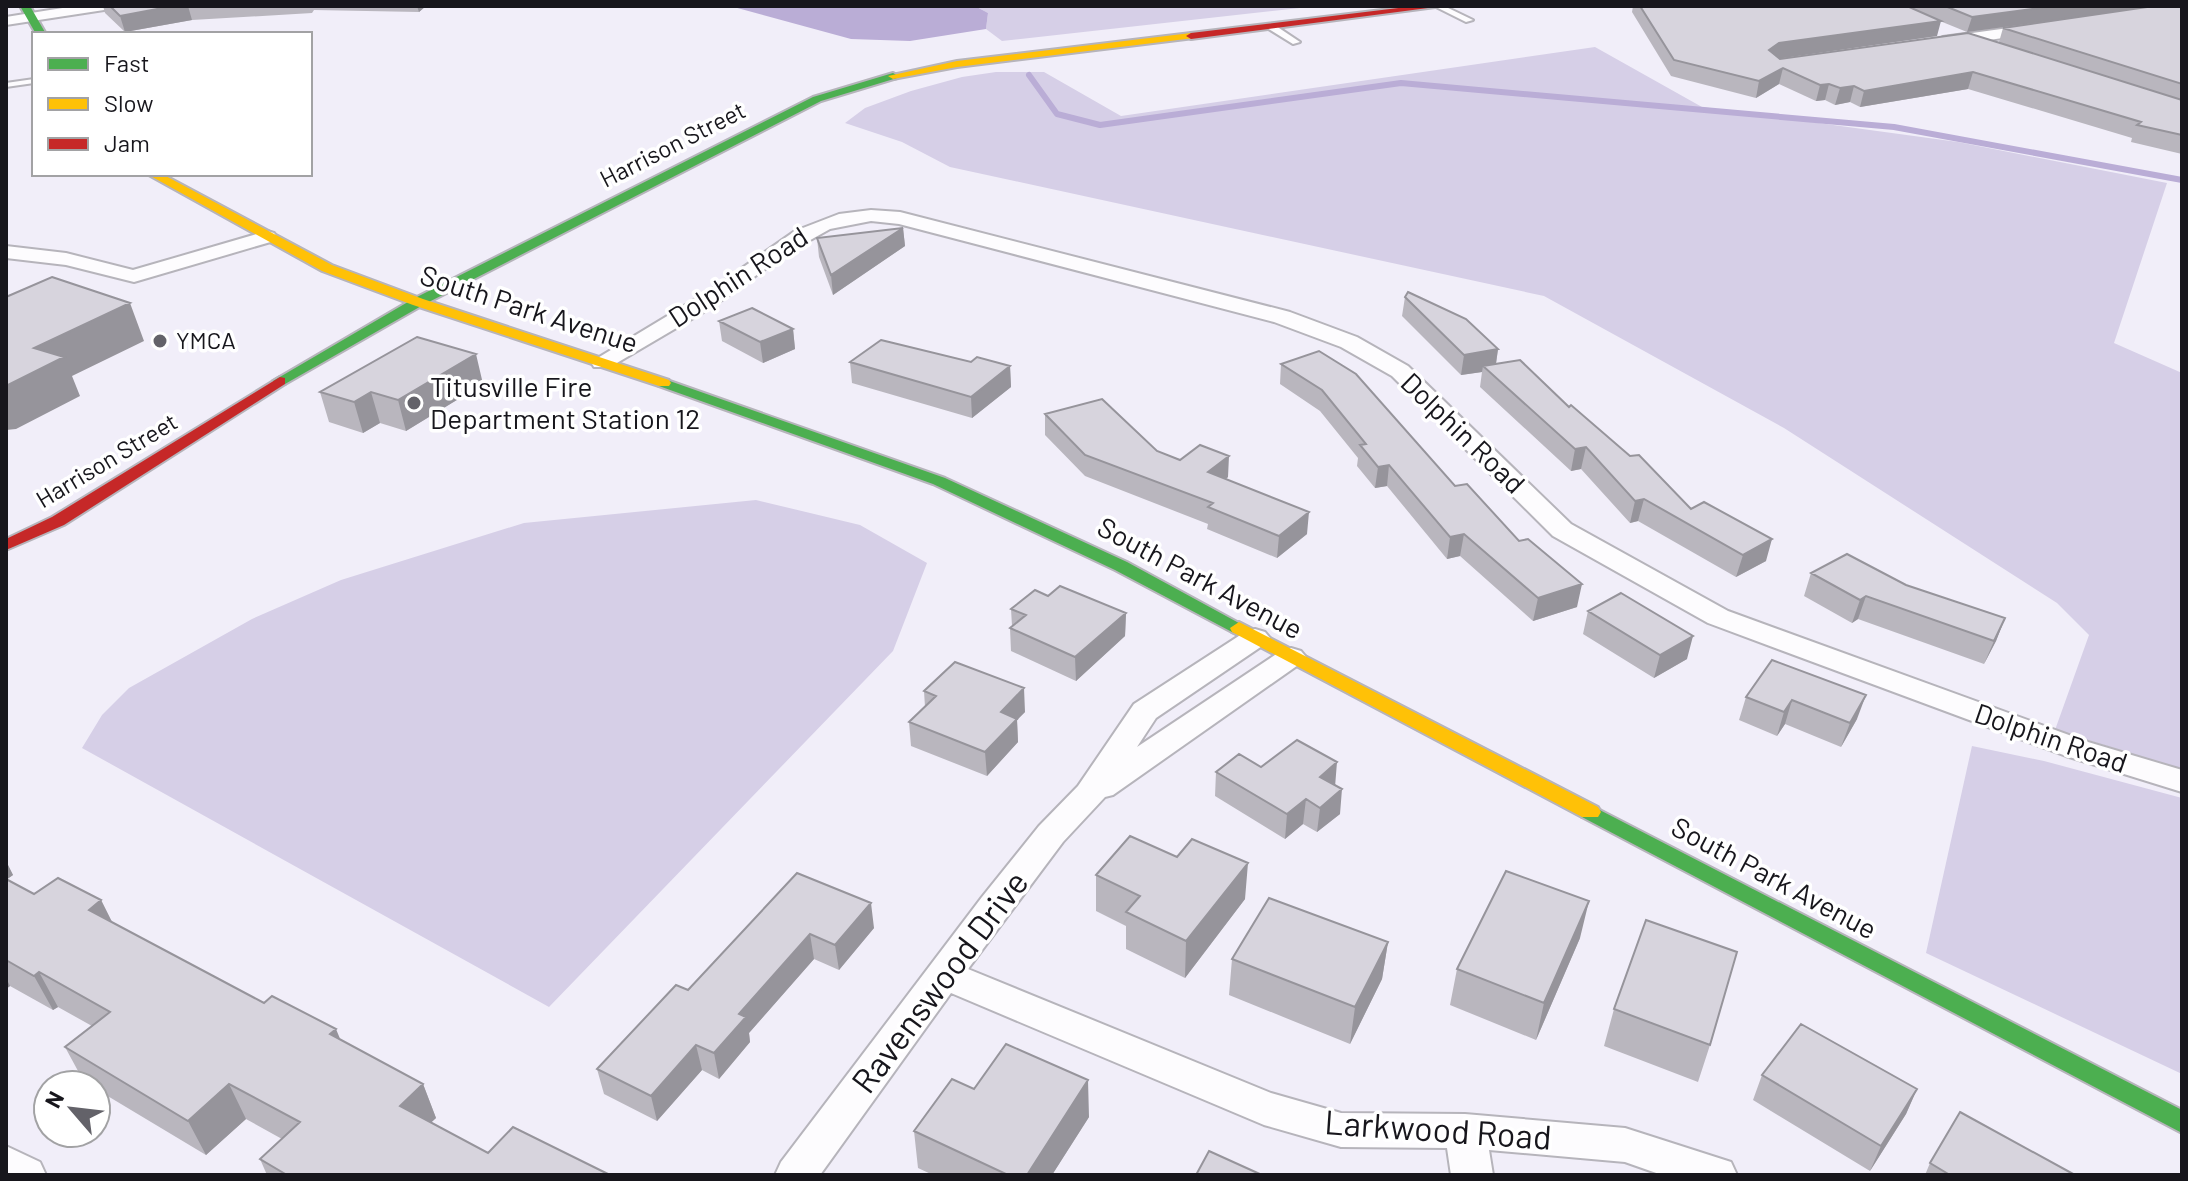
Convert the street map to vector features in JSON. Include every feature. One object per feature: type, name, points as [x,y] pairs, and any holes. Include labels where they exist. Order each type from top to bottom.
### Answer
[{"type":"street","points":[[6,21],[104,6]]},
{"type":"street","name":"Harrison Street","points":[[6,545],[58,521],[303,366],[418,302],[817,99],[875,79],[957,64],[1438,6]]},
{"type":"street","points":[[1926,45],[2055,27]]},
{"type":"street","points":[[1939,28],[1994,50]]},
{"type":"street","name":"South Park Avenue","points":[[157,176],[327,268],[418,302],[744,409],[939,481],[1121,566],[2182,1122]]},
{"type":"street","name":"Dolphin Road","points":[[602,362],[733,284],[807,231],[831,220],[866,215],[900,218],[1282,317],[1349,342],[1400,371],[1562,530],[1718,617],[2077,749],[2182,781]]},
{"type":"street","points":[[6,252],[66,259],[134,276],[267,237]]},
{"type":"street","name":"Ravenswood Drive","points":[[796,1175],[943,974],[1051,834],[1090,794],[1145,711],[1255,638]]},
{"type":"street","name":"Ravenswood Drive","points":[[1090,794],[1291,657]]},
{"type":"street","name":"Larkwood Road","points":[[943,974],[1264,1108],[1341,1130],[1465,1131],[1625,1145],[1716,1175]]},
{"type":"street","points":[[1465,1131],[1472,1175]]},
{"type":"street","points":[[6,1164],[25,1175]]},
{"type":"lane","points":[[1438,6],[1469,20]]},
{"type":"lane","points":[[1270,26],[1296,42]]},
{"type":"lane","points":[[6,85],[32,81]]},
{"type":"shaded area","points":[[730,6],[975,6],[988,13],[986,29],[910,41],[851,39]]},
{"type":"shaded area","points":[[975,6],[1318,6],[1002,41],[986,29],[988,13]]},
{"type":"shaded area","points":[[1595,47],[1702,107],[1958,142],[2167,183],[2114,343],[2182,373],[2182,769],[2055,730],[2089,635],[2057,603],[1784,428],[1544,296],[950,167],[902,142],[845,123],[865,108],[911,91],[962,77],[996,72],[1044,72],[1121,116]]},
{"type":"shaded area","points":[[756,500],[860,525],[927,563],[893,651],[549,1007],[82,748],[102,715],[129,688],[252,619],[341,580],[524,523]]},
{"type":"shaded area","points":[[1972,746],[2044,761],[2182,798],[2182,1074],[1926,953]]},
{"type":"building","points":[[110,6],[173,6],[120,16]]},
{"type":"building","points":[[1640,6],[1907,6],[1941,21],[1779,43],[1769,50],[1780,59],[1968,33],[2182,100],[2182,135],[2137,125],[2141,122],[1973,72],[1864,91],[1854,86],[1840,88],[1820,85],[1783,68],[1759,81],[1674,60]]},
{"type":"building","points":[[1945,6],[2054,6],[1972,17]]},
{"type":"building","points":[[2154,6],[2182,6],[2182,84],[2003,28]]},
{"type":"building","points":[[903,228],[831,275],[817,238]]},
{"type":"building","points":[[52,277],[130,303],[34,348],[64,357],[6,386],[6,297]]},
{"type":"building","points":[[1408,292],[1466,319],[1498,349],[1464,355],[1405,297]]},
{"type":"building","points":[[752,308],[793,329],[760,342],[719,321]]},
{"type":"building","points":[[417,337],[476,354],[398,400],[371,392],[354,402],[320,392]]},
{"type":"building","points":[[881,340],[971,362],[977,357],[1010,366],[971,397],[850,362]]},
{"type":"building","points":[[1319,351],[1356,374],[1455,486],[1467,484],[1519,541],[1528,539],[1582,584],[1538,598],[1464,534],[1450,537],[1389,465],[1378,467],[1360,445],[1366,444],[1322,390],[1281,364]]},
{"type":"building","points":[[1520,360],[1569,407],[1571,405],[1630,456],[1639,455],[1691,509],[1704,502],[1772,539],[1743,555],[1644,499],[1635,501],[1586,447],[1575,449],[1483,366]]},
{"type":"building","points":[[1102,399],[1157,451],[1180,460],[1200,445],[1229,456],[1208,472],[1309,512],[1279,536],[1208,507],[1213,503],[1085,455],[1045,414]]},
{"type":"building","points":[[1847,554],[1906,585],[2005,618],[1994,641],[1866,596],[1860,600],[1811,573]]},
{"type":"building","points":[[1060,586],[1126,613],[1075,657],[1010,628],[1026,615],[1011,609],[1035,590],[1048,596]]},
{"type":"building","points":[[1621,593],[1693,636],[1660,655],[1588,611]]},
{"type":"building","points":[[1772,660],[1866,695],[1850,723],[1792,700],[1784,712],[1746,697]]},
{"type":"building","points":[[955,662],[1024,688],[1001,712],[1017,719],[985,752],[909,722],[936,696],[924,691]]},
{"type":"building","points":[[1297,740],[1337,762],[1320,777],[1342,789],[1320,808],[1306,799],[1287,814],[1216,772],[1239,754],[1261,767]]},
{"type":"building","points":[[1130,836],[1177,857],[1192,839],[1248,863],[1186,941],[1126,912],[1140,896],[1096,875]]},
{"type":"building","points":[[1506,871],[1589,901],[1544,1003],[1457,969]]},
{"type":"building","points":[[797,873],[871,903],[835,945],[810,934],[739,1014],[746,1017],[714,1053],[696,1045],[651,1096],[597,1069],[676,985],[688,990]]},
{"type":"building","points":[[58,878],[101,900],[89,910],[264,1003],[272,996],[336,1029],[330,1034],[423,1084],[400,1106],[488,1153],[513,1127],[610,1175],[287,1175],[260,1159],[300,1122],[229,1084],[188,1121],[112,1075],[112,1069],[102,1069],[65,1047],[110,1012],[39,972],[34,976],[6,960],[6,879],[34,894]]},
{"type":"building","points":[[1269,898],[1388,942],[1355,1007],[1232,959]]},
{"type":"building","points":[[1646,920],[1737,952],[1710,1045],[1614,1009]]},
{"type":"building","points":[[1801,1024],[1917,1089],[1881,1146],[1762,1075]]},
{"type":"building","points":[[1006,1044],[1088,1080],[1027,1175],[1008,1175],[914,1131],[952,1079],[974,1089]]},
{"type":"building","points":[[1960,1112],[2075,1175],[1950,1175],[1930,1163]]},
{"type":"building","points":[[1209,1151],[1262,1175],[1196,1175]]},
{"type":"waterway","points":[[1029,75],[1057,114],[1100,125],[1401,83],[1894,127],[2182,180]]},
{"type":"traffic: fast","points":[[25,6],[40,32]]},
{"type":"traffic: fast","points":[[280,381],[418,302],[817,99],[893,76]]},
{"type":"traffic: fast","points":[[664,383],[939,481],[1121,566],[1239,628]]},
{"type":"traffic: fast","points":[[1590,812],[2182,1122]]},
{"type":"traffic: slow","points":[[893,76],[957,64],[1191,36]]},
{"type":"traffic: slow","points":[[157,176],[327,268],[418,302],[664,383]]},
{"type":"traffic: slow","points":[[1239,628],[1590,812]]},
{"type":"traffic: jam","points":[[1191,36],[1438,6]]},
{"type":"traffic: jam","points":[[6,545],[58,521],[280,381]]},
{"type":"place","name":"YMCA","points":[[160,341]]},
{"type":"place","name":"Titusville Fire Department Station 12","points":[[414,403]]}]
